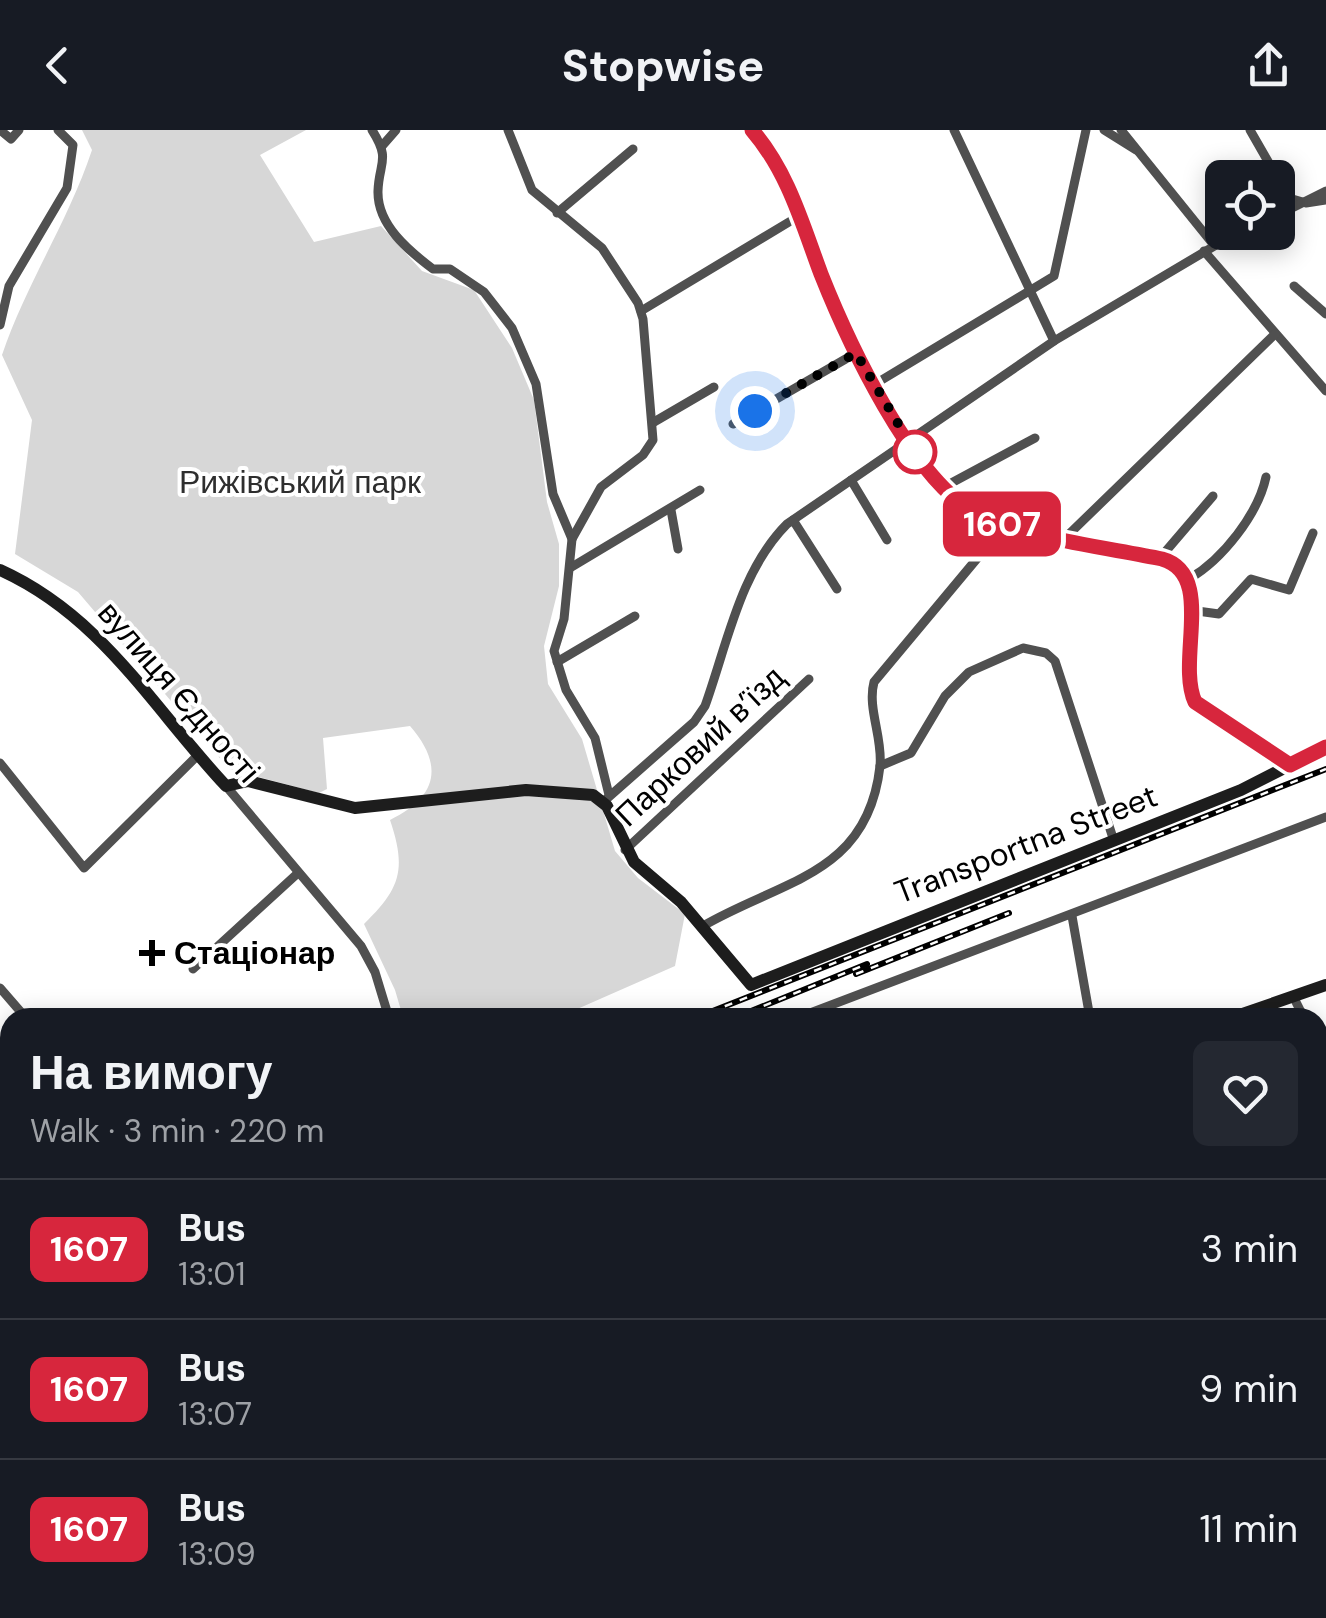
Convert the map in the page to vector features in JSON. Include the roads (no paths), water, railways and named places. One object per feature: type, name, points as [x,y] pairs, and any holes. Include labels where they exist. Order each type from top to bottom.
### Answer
[{"type":"street","points":[[0,130],[10,140],[19,130]]},
{"type":"street","points":[[0,324],[1,300],[67,188],[72,145],[58,130]]},
{"type":"street","points":[[372,130],[382,146],[386,164],[379,202],[396,236],[435,271],[450,268],[478,286],[512,328],[541,400],[553,494],[572,539]]},
{"type":"street","points":[[382,146],[396,130]]},
{"type":"street","points":[[508,130],[529,184],[602,248],[641,311],[654,422],[648,450],[601,488],[572,539],[564,619],[554,651],[566,690],[587,718],[606,798],[625,850],[703,926],[836,860],[865,817],[880,766],[874,682],[1004,525]]},
{"type":"street","points":[[954,130],[1054,341]]},
{"type":"street","points":[[874,384],[1051,280],[1059,267],[1086,130]]},
{"type":"street","points":[[1104,130],[1139,151]]},
{"type":"street","points":[[1120,130],[1205,242]]},
{"type":"street","points":[[1250,130],[1290,198],[1306,203],[1326,200]]},
{"type":"street","points":[[758,132],[787,180],[856,353],[908,442],[942,488],[964,507],[1004,525],[1160,558],[1182,567],[1189,579],[1188,677],[1195,702],[1290,765]]},
{"type":"street","points":[[558,213],[632,149]]},
{"type":"street","points":[[1295,208],[1326,191]]},
{"type":"street","points":[[641,311],[799,216]]},
{"type":"street","points":[[606,798],[694,722],[706,706],[753,568],[766,544],[793,520],[1054,341],[1205,249]]},
{"type":"street","points":[[1211,250],[1275,334],[1326,391]]},
{"type":"street","points":[[1294,286],[1326,314]]},
{"type":"street","points":[[1065,538],[1275,334]]},
{"type":"street","points":[[732,424],[856,353]]},
{"type":"street","points":[[654,422],[714,387]]},
{"type":"street","points":[[942,488],[1036,438]]},
{"type":"street","points":[[1189,579],[1243,525],[1262,494],[1266,477]]},
{"type":"street","points":[[851,480],[887,540]]},
{"type":"street","points":[[570,568],[700,490]]},
{"type":"street","points":[[1160,558],[1213,496]]},
{"type":"street","points":[[671,510],[678,549]]},
{"type":"street","points":[[793,520],[837,590]]},
{"type":"street","points":[[1190,610],[1220,614],[1251,578],[1289,590],[1313,533]]},
{"type":"street","name":"вулиця Єдності","points":[[0,570],[40,588],[96,632],[364,951],[385,1008]]},
{"type":"street","points":[[557,662],[634,616]]},
{"type":"street","points":[[880,766],[912,753],[962,677],[1016,650],[1038,650],[1056,661],[1113,838]]},
{"type":"street","name":"Парковий в’їзд","points":[[625,850],[810,679]]},
{"type":"street","name":"Transportna Street","points":[[703,926],[746,982],[758,984],[849,943],[1241,790],[1326,748]]},
{"type":"street","points":[[0,763],[84,868],[198,754]]},
{"type":"street","points":[[226,786],[248,781],[355,808],[526,790],[606,798]]},
{"type":"street","points":[[824,1008],[1326,817]]},
{"type":"street","points":[[193,969],[298,873]]},
{"type":"street","points":[[1072,916],[1088,1008]]},
{"type":"street","points":[[1262,1008],[1326,985]]},
{"type":"street","points":[[0,988],[17,1008]]},
{"type":"street","points":[[1294,998],[1299,1008]]},
{"type":"railway","points":[[720,1008],[1326,769]]},
{"type":"railway","points":[[856,974],[1009,913]]},
{"type":"railway","points":[[759,1008],[867,964]]},
{"type":"place","name":"Стаціонар","points":[[152,953]]},
{"type":"park label","name":"Рижівський парк","points":[[300,482]]}]
